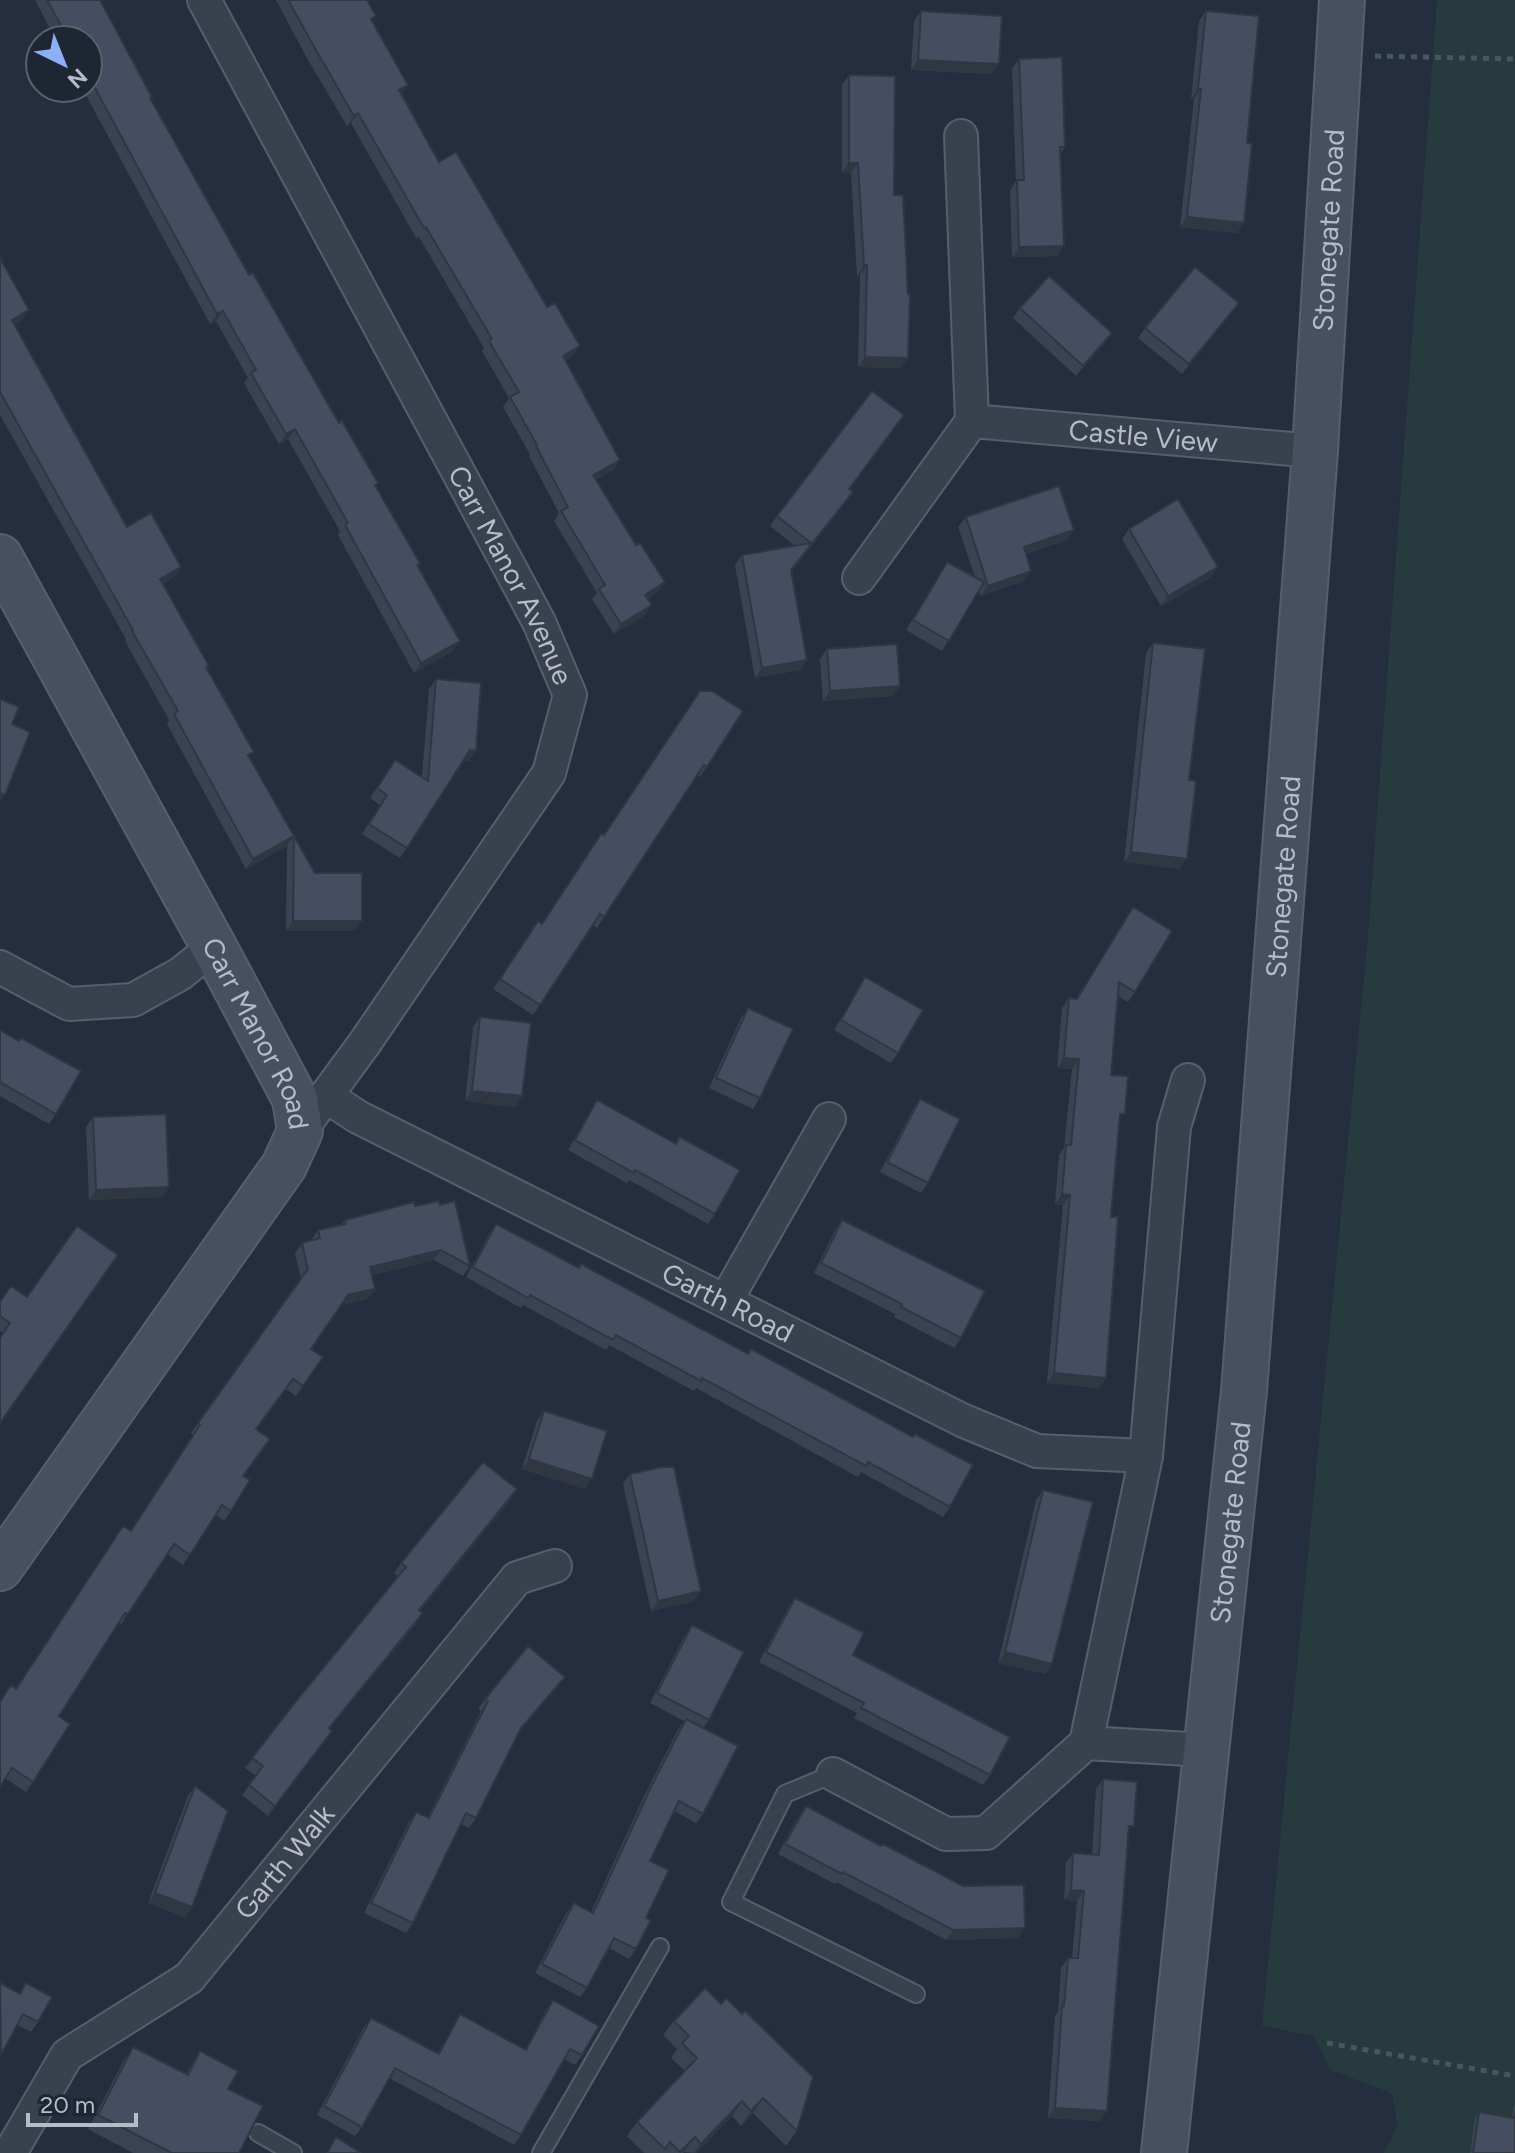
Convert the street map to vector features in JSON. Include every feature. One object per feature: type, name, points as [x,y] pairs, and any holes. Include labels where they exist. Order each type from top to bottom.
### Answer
[{"type":"main road","name":"Stonegate Road","points":[[1164,2153],[1244,1391],[1315,451],[1342,0]]},
{"type":"main road","name":"Carr Manor Road","points":[[0,557],[295,1099],[300,1131],[284,1166],[0,1568]]},
{"type":"street","name":"Carr Manor Avenue","points":[[204,0],[539,622],[570,695],[549,773],[373,1032],[300,1131]]},
{"type":"street","points":[[859,578],[972,421],[961,136]]},
{"type":"street","name":"Castle View","points":[[972,421],[1315,451]]},
{"type":"street","points":[[0,967],[69,1004],[133,1000],[180,974],[214,947]]},
{"type":"street","points":[[833,1774],[946,1834],[986,1833],[1086,1743],[1146,1456],[1174,1127],[1188,1080]]},
{"type":"street","name":"Garth Road","points":[[326,1096],[358,1117],[964,1421],[1037,1451],[1146,1456]]},
{"type":"street","points":[[726,1300],[829,1119]]},
{"type":"street","name":"Garth Walk","points":[[10,2153],[67,2055],[189,1978],[517,1578],[555,1566]]},
{"type":"street","points":[[1086,1743],[1206,1750]]},
{"type":"lane","points":[[833,1774],[785,1794],[731,1902],[916,1994]]},
{"type":"lane","points":[[541,2153],[660,1947]]},
{"type":"lane","points":[[258,2133],[293,2153]]},
{"type":"path","points":[[1338,56],[1515,59]]},
{"type":"path","points":[[1327,2043],[1515,2076]]},
{"type":"green space","points":[[1437,0],[1515,0],[1515,2153],[1384,2153],[1398,2125],[1392,2093],[1330,2070],[1314,2036],[1262,2026],[1368,937]]},
{"type":"building","points":[[47,0],[100,0],[150,98],[249,275],[253,273],[339,423],[342,421],[378,483],[375,485],[460,641],[421,663],[295,429],[286,434],[251,373],[256,370],[223,311],[217,314],[104,104],[104,24],[60,24]]},
{"type":"building","points":[[288,0],[367,0],[376,16],[371,19],[408,85],[399,90],[439,162],[456,152],[547,307],[555,303],[580,346],[563,356],[620,460],[593,475],[636,545],[640,543],[665,582],[645,595],[652,605],[621,624],[599,589],[605,585],[561,511],[568,507],[510,397],[519,392],[489,341],[492,339],[358,113],[354,116]]},
{"type":"building","points":[[921,11],[1002,16],[999,64],[918,60]]},
{"type":"building","points":[[1206,11],[1259,16],[1247,143],[1252,144],[1244,223],[1187,217]]},
{"type":"building","points":[[1062,57],[1065,147],[1060,147],[1064,246],[1019,247],[1017,180],[1024,180],[1019,59]]},
{"type":"building","points":[[849,75],[895,76],[894,195],[903,195],[910,294],[908,358],[865,357],[867,265],[864,266],[858,163],[849,163]]},
{"type":"building","points":[[0,258],[29,310],[12,320],[127,527],[151,513],[181,567],[160,579],[254,752],[248,755],[294,836],[253,859],[174,714],[178,711],[0,392]]},
{"type":"building","points":[[1195,267],[1239,303],[1189,364],[1145,328]]},
{"type":"building","points":[[1049,276],[1112,333],[1083,366],[1020,308]]},
{"type":"building","points":[[872,391],[904,415],[849,489],[853,492],[791,570],[807,660],[762,668],[742,555],[811,543],[777,516]]},
{"type":"building","points":[[1059,486],[1074,530],[1024,547],[1031,571],[988,586],[966,517]]},
{"type":"building","points":[[1178,499],[1218,567],[1168,596],[1129,529]]},
{"type":"building","points":[[947,562],[984,582],[949,641],[913,620]]},
{"type":"building","points":[[1153,643],[1205,649],[1189,780],[1196,781],[1187,859],[1131,852]]},
{"type":"building","points":[[897,644],[900,686],[830,691],[827,649]]},
{"type":"building","points":[[436,679],[481,683],[476,751],[470,750],[407,848],[369,824],[387,795],[377,788],[395,760],[428,781]]},
{"type":"building","points":[[700,691],[712,691],[743,711],[604,917],[600,914],[540,1005],[500,979],[538,921],[542,924],[601,834],[604,835]]},
{"type":"building","points":[[0,699],[19,707],[12,724],[30,732],[5,795],[0,793]]},
{"type":"building","points":[[294,836],[315,873],[362,873],[362,921],[293,921]]},
{"type":"building","points":[[1133,907],[1172,931],[1135,992],[1119,982],[1111,1075],[1128,1076],[1125,1114],[1120,1114],[1111,1217],[1118,1217],[1106,1378],[1054,1373],[1070,1195],[1062,1194],[1066,1145],[1071,1145],[1079,1059],[1064,1058],[1069,998],[1077,999]]},
{"type":"building","points":[[865,977],[923,1010],[898,1053],[841,1020]]},
{"type":"building","points":[[748,1008],[793,1029],[760,1098],[716,1078]]},
{"type":"building","points":[[480,1017],[531,1023],[522,1096],[472,1091]]},
{"type":"building","points":[[0,1030],[81,1071],[56,1114],[0,1082]]},
{"type":"building","points":[[920,1099],[960,1119],[928,1183],[887,1162]]},
{"type":"building","points":[[597,1100],[676,1144],[680,1137],[740,1170],[715,1214],[575,1140]]},
{"type":"building","points":[[166,1114],[169,1187],[96,1190],[93,1117]]},
{"type":"building","points":[[439,1201],[440,1205],[455,1201],[470,1266],[441,1250],[370,1267],[375,1289],[348,1295],[311,1349],[323,1357],[303,1386],[293,1379],[256,1429],[270,1439],[243,1476],[250,1480],[231,1511],[222,1505],[190,1555],[174,1544],[59,1716],[70,1724],[33,1782],[12,1768],[0,1787],[0,1702],[11,1685],[16,1689],[123,1526],[131,1531],[200,1425],[198,1423],[308,1269],[302,1243],[320,1238],[318,1230],[346,1224],[345,1220],[414,1202],[415,1206]]},
{"type":"building","points":[[842,1220],[985,1291],[961,1338],[821,1263]]},
{"type":"building","points":[[496,1224],[579,1268],[581,1264],[748,1354],[751,1349],[913,1437],[915,1434],[973,1465],[950,1507],[702,1378],[701,1381],[616,1335],[613,1340],[473,1267]]},
{"type":"building","points":[[77,1226],[118,1255],[0,1423],[0,1338],[10,1323],[0,1316],[0,1302],[11,1286],[27,1297]]},
{"type":"building","points":[[544,1411],[607,1431],[592,1479],[529,1459]]},
{"type":"building","points":[[483,1462],[517,1489],[419,1610],[423,1613],[329,1728],[332,1731],[275,1806],[249,1785],[263,1766],[252,1758],[406,1567],[401,1563]]},
{"type":"building","points":[[674,1467],[701,1591],[658,1601],[630,1474]]},
{"type":"building","points":[[1043,1490],[1093,1502],[1052,1664],[1005,1652]]},
{"type":"building","points":[[795,1598],[864,1633],[853,1655],[1010,1737],[990,1775],[861,1708],[864,1703],[766,1652]]},
{"type":"building","points":[[692,1625],[744,1652],[709,1720],[657,1693]]},
{"type":"building","points":[[528,1646],[565,1677],[521,1728],[476,1818],[466,1813],[413,1923],[371,1903],[416,1812],[429,1818],[488,1701],[485,1699]]},
{"type":"building","points":[[686,1719],[738,1746],[703,1814],[679,1801],[650,1861],[669,1870],[646,1918],[651,1920],[636,1949],[614,1938],[587,1988],[542,1964],[574,1903],[593,1913]]},
{"type":"building","points":[[1103,1779],[1137,1782],[1134,1826],[1129,1826],[1107,2111],[1055,2108],[1068,1958],[1078,1958],[1084,1891],[1071,1890],[1073,1853],[1099,1855]]},
{"type":"building","points":[[195,1786],[228,1811],[192,1907],[155,1893]]},
{"type":"building","points":[[806,1806],[963,1886],[1024,1885],[1025,1928],[953,1930],[785,1844]]},
{"type":"building","points":[[0,1983],[20,1994],[26,1983],[52,1997],[38,2022],[23,2014],[1,2055]]},
{"type":"building","points":[[705,1988],[721,2004],[726,1998],[742,2014],[745,2011],[813,2077],[797,2131],[763,2098],[751,2111],[742,2101],[701,2144],[695,2137],[680,2152],[670,2142],[665,2149],[637,2122],[697,2058],[682,2043],[689,2036],[674,2021]]},
{"type":"building","points":[[553,2000],[599,2026],[582,2055],[570,2049],[521,2135],[395,2068],[362,2127],[324,2106],[371,2018],[439,2054],[460,2014],[526,2050]]},
{"type":"building","points":[[133,2047],[188,2075],[200,2051],[238,2071],[228,2089],[263,2106],[239,2153],[172,2153],[98,2115]]},
{"type":"building","points":[[1479,2112],[1514,2118],[1515,2114],[1515,2153],[1473,2153]]},
{"type":"building","points":[[336,2137],[361,2153],[327,2153]]}]
